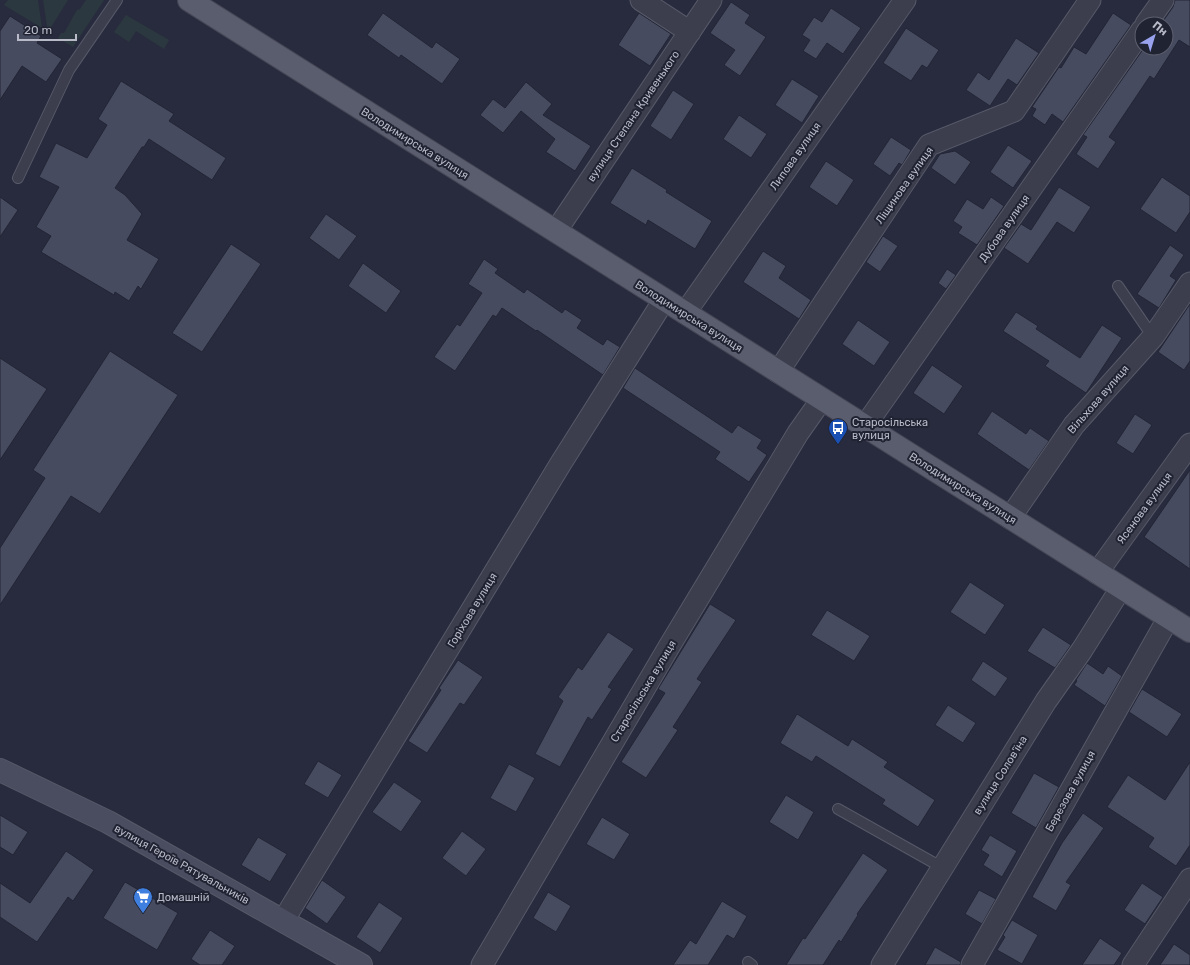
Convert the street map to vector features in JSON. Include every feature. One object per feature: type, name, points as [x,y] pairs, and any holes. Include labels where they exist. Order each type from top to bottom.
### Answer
[{"type":"main road","name":"Володимирська вулиця","points":[[192,1],[1190,631]]},
{"type":"street","points":[[641,0],[690,32]]},
{"type":"street","name":"вулиця Степана Кривенького","points":[[556,231],[711,0]]},
{"type":"street","name":"Липова вулиця","points":[[685,313],[905,0]]},
{"type":"street","name":"Ліщинова вулиця","points":[[778,372],[929,144],[1014,111],[1090,0]]},
{"type":"street","points":[[1152,16],[1163,0]]},
{"type":"street","name":"Дубова вулиця","points":[[865,426],[1134,41]]},
{"type":"street","name":"Вільхова вулиця","points":[[1010,518],[1074,425],[1153,337],[1190,283]]},
{"type":"street","name":"Горіхова вулиця","points":[[283,921],[561,463],[664,300]]},
{"type":"street","name":"Старосільська вулиця","points":[[482,965],[789,446],[822,399]]},
{"type":"street","name":"Ясенова вулиця","points":[[1098,573],[1190,444]]},
{"type":"street","name":"вулиця Солов'їна","points":[[882,965],[1046,701],[1082,650],[1121,588]]},
{"type":"street","name":"Березова вулиця","points":[[972,965],[1169,617]]},
{"type":"street","name":"вулиця Героїв Рятувальників","points":[[0,770],[108,822],[361,965]]},
{"type":"street","points":[[1133,965],[1190,879]]},
{"type":"lane","points":[[18,178],[69,70],[118,0]]},
{"type":"lane","points":[[1118,286],[1153,337]]},
{"type":"lane","points":[[838,809],[942,868]]},
{"type":"shaded area","points":[[8,0],[38,0],[42,28],[4,5]]},
{"type":"shaded area","points":[[43,0],[68,0],[48,32]]},
{"type":"shaded area","points":[[86,0],[104,0],[73,47],[58,38],[61,33],[64,33],[77,10],[80,9]]},
{"type":"shaded area","points":[[126,15],[169,40],[164,49],[136,31],[129,42],[114,32]]},
{"type":"building","points":[[1175,0],[1190,0],[1190,47],[1179,40],[1174,48],[1174,16],[1167,16],[1173,7]]},
{"type":"building","points":[[731,2],[750,15],[745,23],[766,37],[740,76],[724,65],[735,50],[710,33]]},
{"type":"building","points":[[831,8],[861,28],[843,54],[827,43],[816,59],[803,51],[810,40],[802,35],[814,17],[822,22]]},
{"type":"building","points":[[383,13],[432,48],[436,42],[460,59],[442,84],[401,55],[399,58],[367,35]]},
{"type":"building","points":[[639,13],[671,34],[650,66],[618,45]]},
{"type":"building","points":[[1113,13],[1131,25],[1063,122],[1052,114],[1045,125],[1032,116],[1036,109],[1032,107],[1059,67],[1061,68],[1074,47],[1086,54]]},
{"type":"building","points":[[10,16],[41,36],[37,43],[62,59],[46,82],[22,66],[0,100],[0,31]]},
{"type":"building","points":[[906,28],[939,50],[927,68],[922,65],[911,81],[883,63]]},
{"type":"building","points":[[1016,38],[1039,53],[1017,85],[1008,79],[990,106],[966,90],[978,72],[989,80]]},
{"type":"building","points":[[1138,56],[1169,56],[1154,79],[1150,76],[1109,137],[1116,142],[1098,169],[1076,154],[1087,137],[1083,135]]},
{"type":"building","points":[[792,79],[819,96],[802,123],[775,105]]},
{"type":"building","points":[[121,81],[174,114],[169,121],[226,158],[212,180],[149,139],[144,147],[142,147],[115,188],[125,195],[142,214],[127,240],[159,259],[141,289],[138,286],[129,301],[115,292],[114,295],[41,252],[51,236],[36,227],[59,187],[39,177],[56,143],[87,158],[107,125],[98,119]]},
{"type":"building","points":[[526,82],[552,104],[543,115],[591,146],[575,171],[546,152],[555,139],[521,111],[503,133],[480,115],[493,99],[505,108]]},
{"type":"building","points":[[673,90],[694,104],[671,140],[650,126]]},
{"type":"building","points":[[739,115],[767,134],[751,158],[723,139]]},
{"type":"building","points":[[891,137],[911,150],[902,165],[899,163],[890,176],[873,164]]},
{"type":"building","points":[[1008,145],[1032,161],[1013,188],[990,172]]},
{"type":"building","points":[[955,151],[971,162],[955,185],[931,168],[940,154]]},
{"type":"building","points":[[826,161],[854,180],[837,206],[809,187]]},
{"type":"building","points":[[632,168],[667,190],[666,192],[712,221],[695,249],[648,220],[646,225],[610,203]]},
{"type":"building","points":[[1162,177],[1190,196],[1190,212],[1176,233],[1140,209]]},
{"type":"building","points":[[1059,187],[1091,207],[1074,233],[1057,222],[1028,264],[1004,248],[1021,224],[1031,230]]},
{"type":"building","points":[[0,197],[18,210],[0,237]]},
{"type":"building","points":[[991,197],[1004,206],[977,245],[958,233],[962,227],[953,221],[967,199],[983,209]]},
{"type":"building","points":[[326,214],[357,236],[339,260],[309,238]]},
{"type":"building","points":[[883,236],[898,246],[880,272],[866,262]]},
{"type":"building","points":[[231,244],[261,264],[202,352],[172,333]]},
{"type":"building","points":[[1170,245],[1184,255],[1170,276],[1176,280],[1159,308],[1137,294]]},
{"type":"building","points":[[763,251],[786,266],[779,278],[811,300],[799,319],[743,282]]},
{"type":"building","points":[[484,259],[498,269],[495,273],[524,293],[527,289],[562,313],[565,309],[582,320],[577,328],[603,345],[607,339],[620,347],[603,375],[502,308],[496,317],[493,315],[455,371],[434,357],[457,324],[460,326],[482,293],[468,284]]},
{"type":"building","points":[[363,263],[401,291],[386,313],[348,286]]},
{"type":"building","points":[[947,269],[956,275],[946,289],[938,283]]},
{"type":"building","points":[[1190,304],[1190,361],[1184,370],[1158,352]]},
{"type":"building","points":[[1016,312],[1038,326],[1036,329],[1080,358],[1102,325],[1122,338],[1086,393],[1045,366],[1049,361],[1003,331]]},
{"type":"building","points":[[858,320],[890,342],[874,366],[842,344]]},
{"type":"building","points":[[110,351],[178,395],[100,514],[71,496],[0,605],[0,548],[45,478],[33,470]]},
{"type":"building","points":[[0,358],[47,389],[0,460]]},
{"type":"building","points":[[932,365],[963,386],[944,414],[913,393]]},
{"type":"building","points":[[635,368],[732,433],[738,425],[762,440],[757,448],[767,455],[749,482],[715,459],[720,452],[623,388]]},
{"type":"building","points":[[992,411],[1026,434],[1030,428],[1049,441],[1029,470],[977,434]]},
{"type":"building","points":[[1135,414],[1152,425],[1133,454],[1116,443]]},
{"type":"building","points":[[1190,470],[1190,569],[1144,537]]},
{"type":"building","points":[[970,582],[1005,605],[985,635],[950,612]]},
{"type":"building","points":[[710,604],[736,620],[697,679],[702,682],[673,727],[678,730],[646,778],[621,762],[665,693],[658,689]]},
{"type":"building","points":[[827,610],[870,636],[854,661],[811,635]]},
{"type":"building","points":[[1043,627],[1071,645],[1055,668],[1027,651]]},
{"type":"building","points":[[608,632],[634,649],[608,687],[612,689],[592,720],[588,717],[560,767],[535,754],[563,701],[558,697],[578,667],[582,670]]},
{"type":"building","points":[[458,660],[483,677],[464,705],[460,703],[427,753],[408,741],[441,690],[439,688]]},
{"type":"building","points":[[983,661],[1008,678],[995,697],[971,680]]},
{"type":"building","points":[[1087,663],[1103,674],[1108,666],[1122,676],[1105,706],[1074,685]]},
{"type":"building","points":[[1142,689],[1182,714],[1167,737],[1129,712]]},
{"type":"building","points":[[948,705],[976,723],[963,743],[935,725]]},
{"type":"building","points":[[797,714],[848,746],[852,739],[888,762],[884,767],[935,800],[918,827],[882,804],[885,800],[816,756],[812,762],[780,743]]},
{"type":"building","points":[[318,761],[342,775],[328,798],[304,784]]},
{"type":"building","points":[[1190,762],[1190,845],[1176,866],[1148,847],[1154,838],[1107,807],[1128,775],[1165,800]]},
{"type":"building","points":[[509,764],[535,778],[516,812],[490,798]]},
{"type":"building","points":[[1034,773],[1059,787],[1036,828],[1011,813]]},
{"type":"building","points":[[394,782],[422,801],[401,832],[372,812]]},
{"type":"building","points":[[786,795],[814,812],[798,840],[769,822]]},
{"type":"building","points":[[1083,813],[1104,828],[1066,882],[1071,885],[1056,911],[1032,897],[1062,843]]},
{"type":"building","points":[[0,815],[28,832],[13,855],[0,847]]},
{"type":"building","points":[[602,817],[630,834],[614,860],[586,844]]},
{"type":"building","points":[[462,831],[486,849],[466,876],[442,858]]},
{"type":"building","points":[[990,835],[1017,851],[1002,877],[983,865],[989,855],[981,850]]},
{"type":"building","points":[[258,837],[287,854],[270,882],[241,865]]},
{"type":"building","points":[[66,851],[94,870],[73,901],[68,897],[37,942],[0,917],[0,883],[30,903]]},
{"type":"building","points":[[863,853],[888,870],[857,914],[858,915],[841,942],[839,940],[823,965],[786,965],[803,938],[805,939]]},
{"type":"building","points":[[322,880],[346,897],[327,924],[305,908]]},
{"type":"building","points":[[125,882],[178,913],[157,950],[103,918]]},
{"type":"building","points":[[1142,883],[1163,897],[1145,924],[1124,910]]},
{"type":"building","points":[[979,890],[996,899],[982,924],[965,914]]},
{"type":"building","points":[[548,892],[571,906],[556,932],[533,918]]},
{"type":"building","points":[[722,901],[747,916],[734,939],[727,935],[708,965],[673,965],[690,940],[696,944]]},
{"type":"building","points":[[379,902],[403,918],[380,953],[356,937]]},
{"type":"building","points":[[1012,920],[1038,935],[1022,964],[997,950],[1005,937],[1003,935]]},
{"type":"building","points":[[210,930],[235,946],[222,965],[200,965],[191,959]]},
{"type":"building","points":[[1100,938],[1122,953],[1114,965],[1082,965]]},
{"type":"building","points":[[1174,944],[1190,955],[1190,965],[1160,965]]},
{"type":"building","points":[[935,947],[961,962],[960,965],[925,965]]},
{"type":"place","name":"Старосільська вулиця","points":[[838,445]]},
{"type":"place","name":"Домашній","points":[[143,914]]}]
